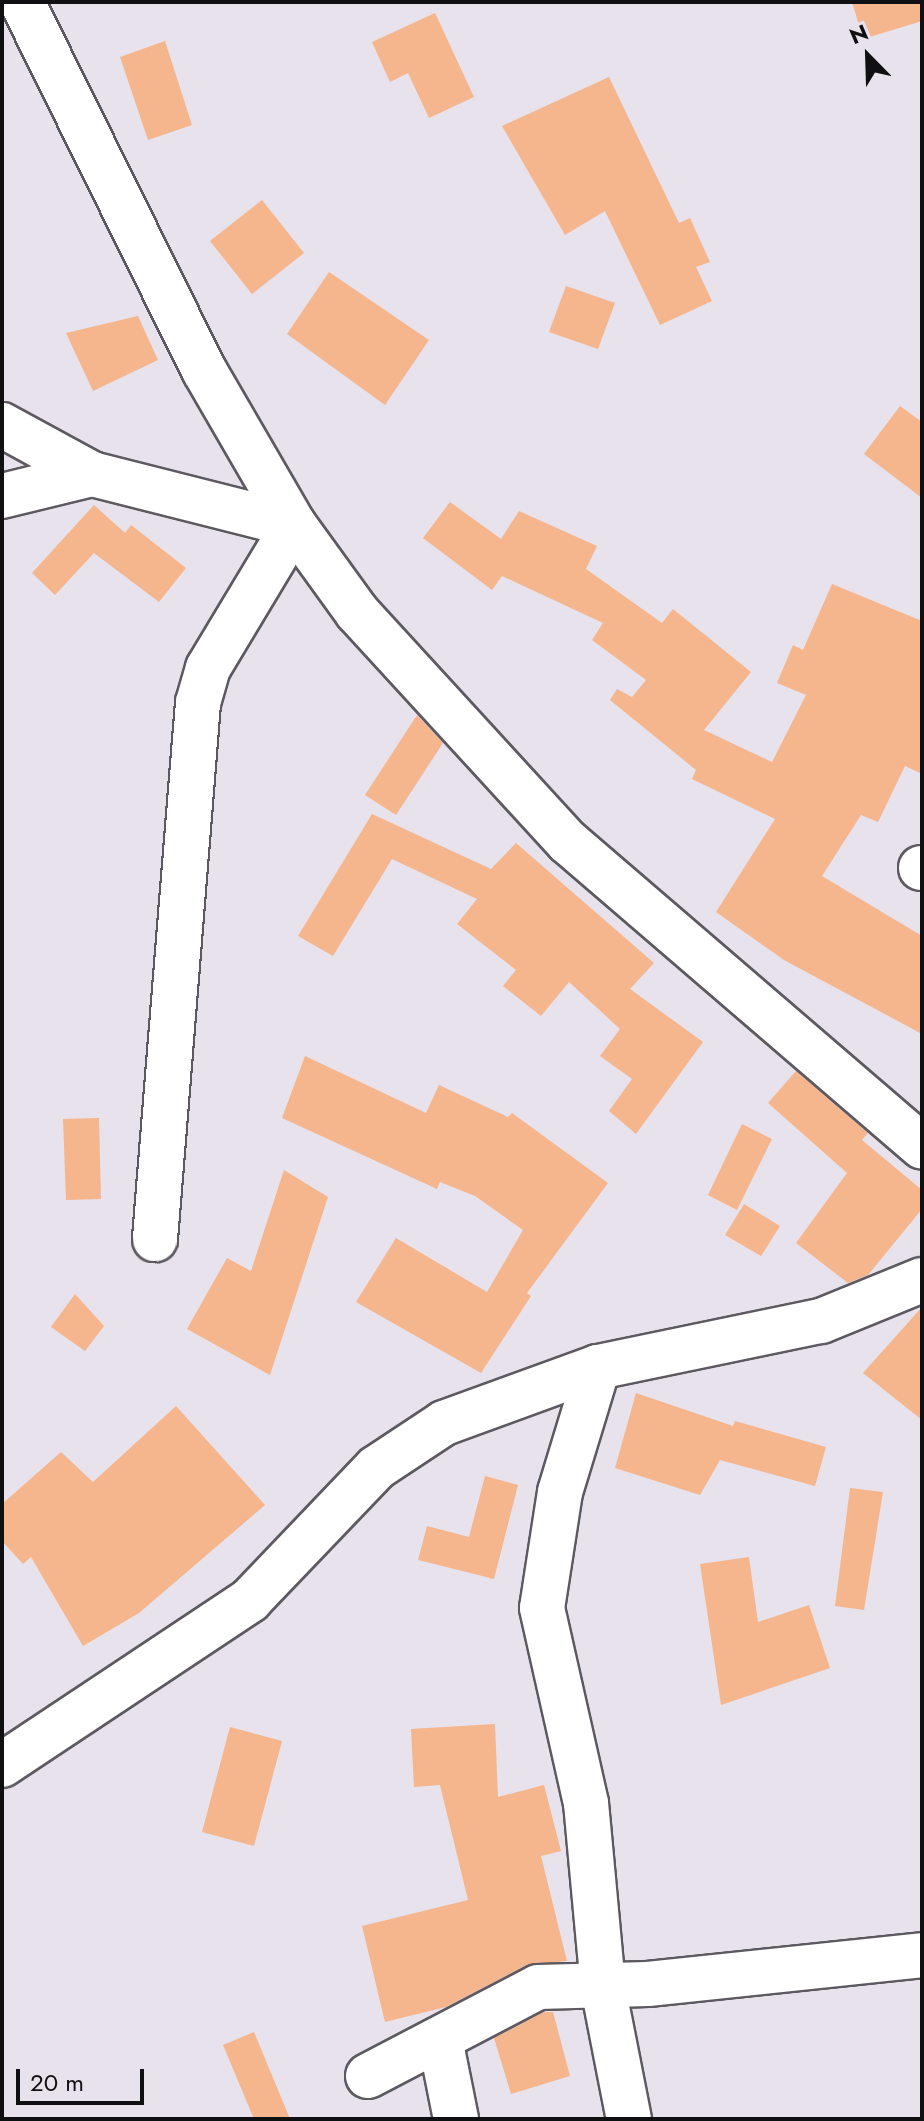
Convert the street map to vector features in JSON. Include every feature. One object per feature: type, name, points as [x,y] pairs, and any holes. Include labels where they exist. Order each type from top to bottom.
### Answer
[{"type":"street","points":[[22,2],[204,370],[294,525],[357,612],[568,842],[922,1146]]},
{"type":"street","points":[[2,425],[92,474],[294,525]]},
{"type":"street","points":[[2,496],[92,474]]},
{"type":"street","points":[[155,1239],[198,703],[208,668],[294,525]]},
{"type":"street","points":[[2,1765],[250,1600],[376,1468],[444,1423],[598,1367],[821,1321],[922,1280]]},
{"type":"street","points":[[598,1367],[553,1523],[542,1608],[586,1803],[603,1987],[629,2119]]},
{"type":"street","points":[[368,2076],[538,1987],[603,1987],[922,1955]]},
{"type":"street","points":[[440,2039],[456,2119]]},
{"type":"building","points":[[852,2],[922,2],[922,21],[863,39]]},
{"type":"building","points":[[435,13],[474,97],[429,118],[408,73],[390,82],[372,42]]},
{"type":"building","points":[[165,41],[192,125],[148,140],[120,57]]},
{"type":"building","points":[[609,77],[679,223],[690,218],[710,262],[696,267],[712,301],[660,325],[605,211],[565,235],[502,126]]},
{"type":"building","points":[[262,200],[304,253],[252,294],[210,241]]},
{"type":"building","points":[[329,272],[429,340],[385,405],[287,334]]},
{"type":"building","points":[[566,286],[615,303],[598,349],[549,332]]},
{"type":"building","points":[[138,316],[158,360],[93,391],[66,333]]},
{"type":"building","points":[[900,406],[922,422],[922,498],[864,454]]},
{"type":"building","points":[[450,502],[501,539],[519,511],[597,546],[586,569],[662,623],[673,609],[751,672],[704,730],[772,762],[806,695],[777,683],[793,645],[803,650],[832,584],[922,621],[922,774],[905,766],[878,822],[861,815],[822,876],[922,936],[922,1034],[784,960],[716,912],[775,819],[692,779],[696,770],[610,700],[617,689],[632,697],[646,680],[592,640],[603,623],[502,576],[492,590],[423,538]]},
{"type":"building","points":[[94,505],[125,533],[131,525],[186,568],[159,602],[94,553],[55,595],[32,573]]},
{"type":"building","points":[[417,715],[443,743],[396,815],[365,795]]},
{"type":"building","points":[[372,814],[491,869],[516,843],[654,963],[630,989],[703,1042],[636,1134],[609,1111],[632,1079],[600,1056],[620,1029],[569,982],[541,1016],[503,986],[516,970],[457,924],[477,899],[392,859],[333,956],[298,936]]},
{"type":"building","points":[[305,1056],[426,1113],[439,1085],[508,1117],[512,1113],[608,1183],[527,1293],[531,1296],[481,1373],[356,1302],[396,1238],[487,1292],[523,1230],[475,1196],[440,1182],[437,1189],[282,1118]]},
{"type":"building","points":[[796,1071],[868,1133],[862,1140],[922,1190],[922,1209],[868,1275],[848,1283],[796,1243],[847,1173],[768,1103]]},
{"type":"building","points":[[99,1118],[101,1199],[66,1200],[63,1119]]},
{"type":"building","points":[[742,1124],[772,1139],[737,1210],[708,1195]]},
{"type":"building","points":[[284,1170],[328,1197],[270,1375],[187,1329],[227,1258],[251,1271]]},
{"type":"building","points":[[744,1204],[780,1226],[761,1256],[725,1235]]},
{"type":"building","points":[[75,1294],[104,1326],[85,1351],[51,1327]]},
{"type":"building","points":[[922,1307],[922,1420],[863,1373]]},
{"type":"building","points":[[636,1393],[733,1426],[735,1421],[826,1447],[815,1486],[720,1460],[700,1495],[615,1468]]},
{"type":"building","points":[[176,1406],[265,1505],[139,1613],[83,1646],[31,1557],[23,1564],[2,1541],[2,1504],[61,1452],[93,1482]]},
{"type":"building","points":[[485,1476],[518,1485],[494,1579],[418,1560],[427,1526],[469,1537]]},
{"type":"building","points":[[850,1488],[883,1492],[864,1610],[835,1606]]},
{"type":"building","points":[[749,1557],[758,1622],[809,1605],[830,1668],[721,1705],[700,1564]]},
{"type":"building","points":[[495,1724],[498,1797],[544,1785],[561,1851],[541,1856],[567,1961],[527,1965],[446,2007],[385,2022],[362,1926],[468,1900],[440,1785],[414,1787],[411,1729]]},
{"type":"building","points":[[230,1727],[282,1741],[254,1846],[202,1832]]},
{"type":"building","points":[[544,2012],[553,2012],[570,2076],[511,2094],[494,2038]]},
{"type":"building","points":[[254,2032],[290,2119],[254,2119],[223,2045]]}]
